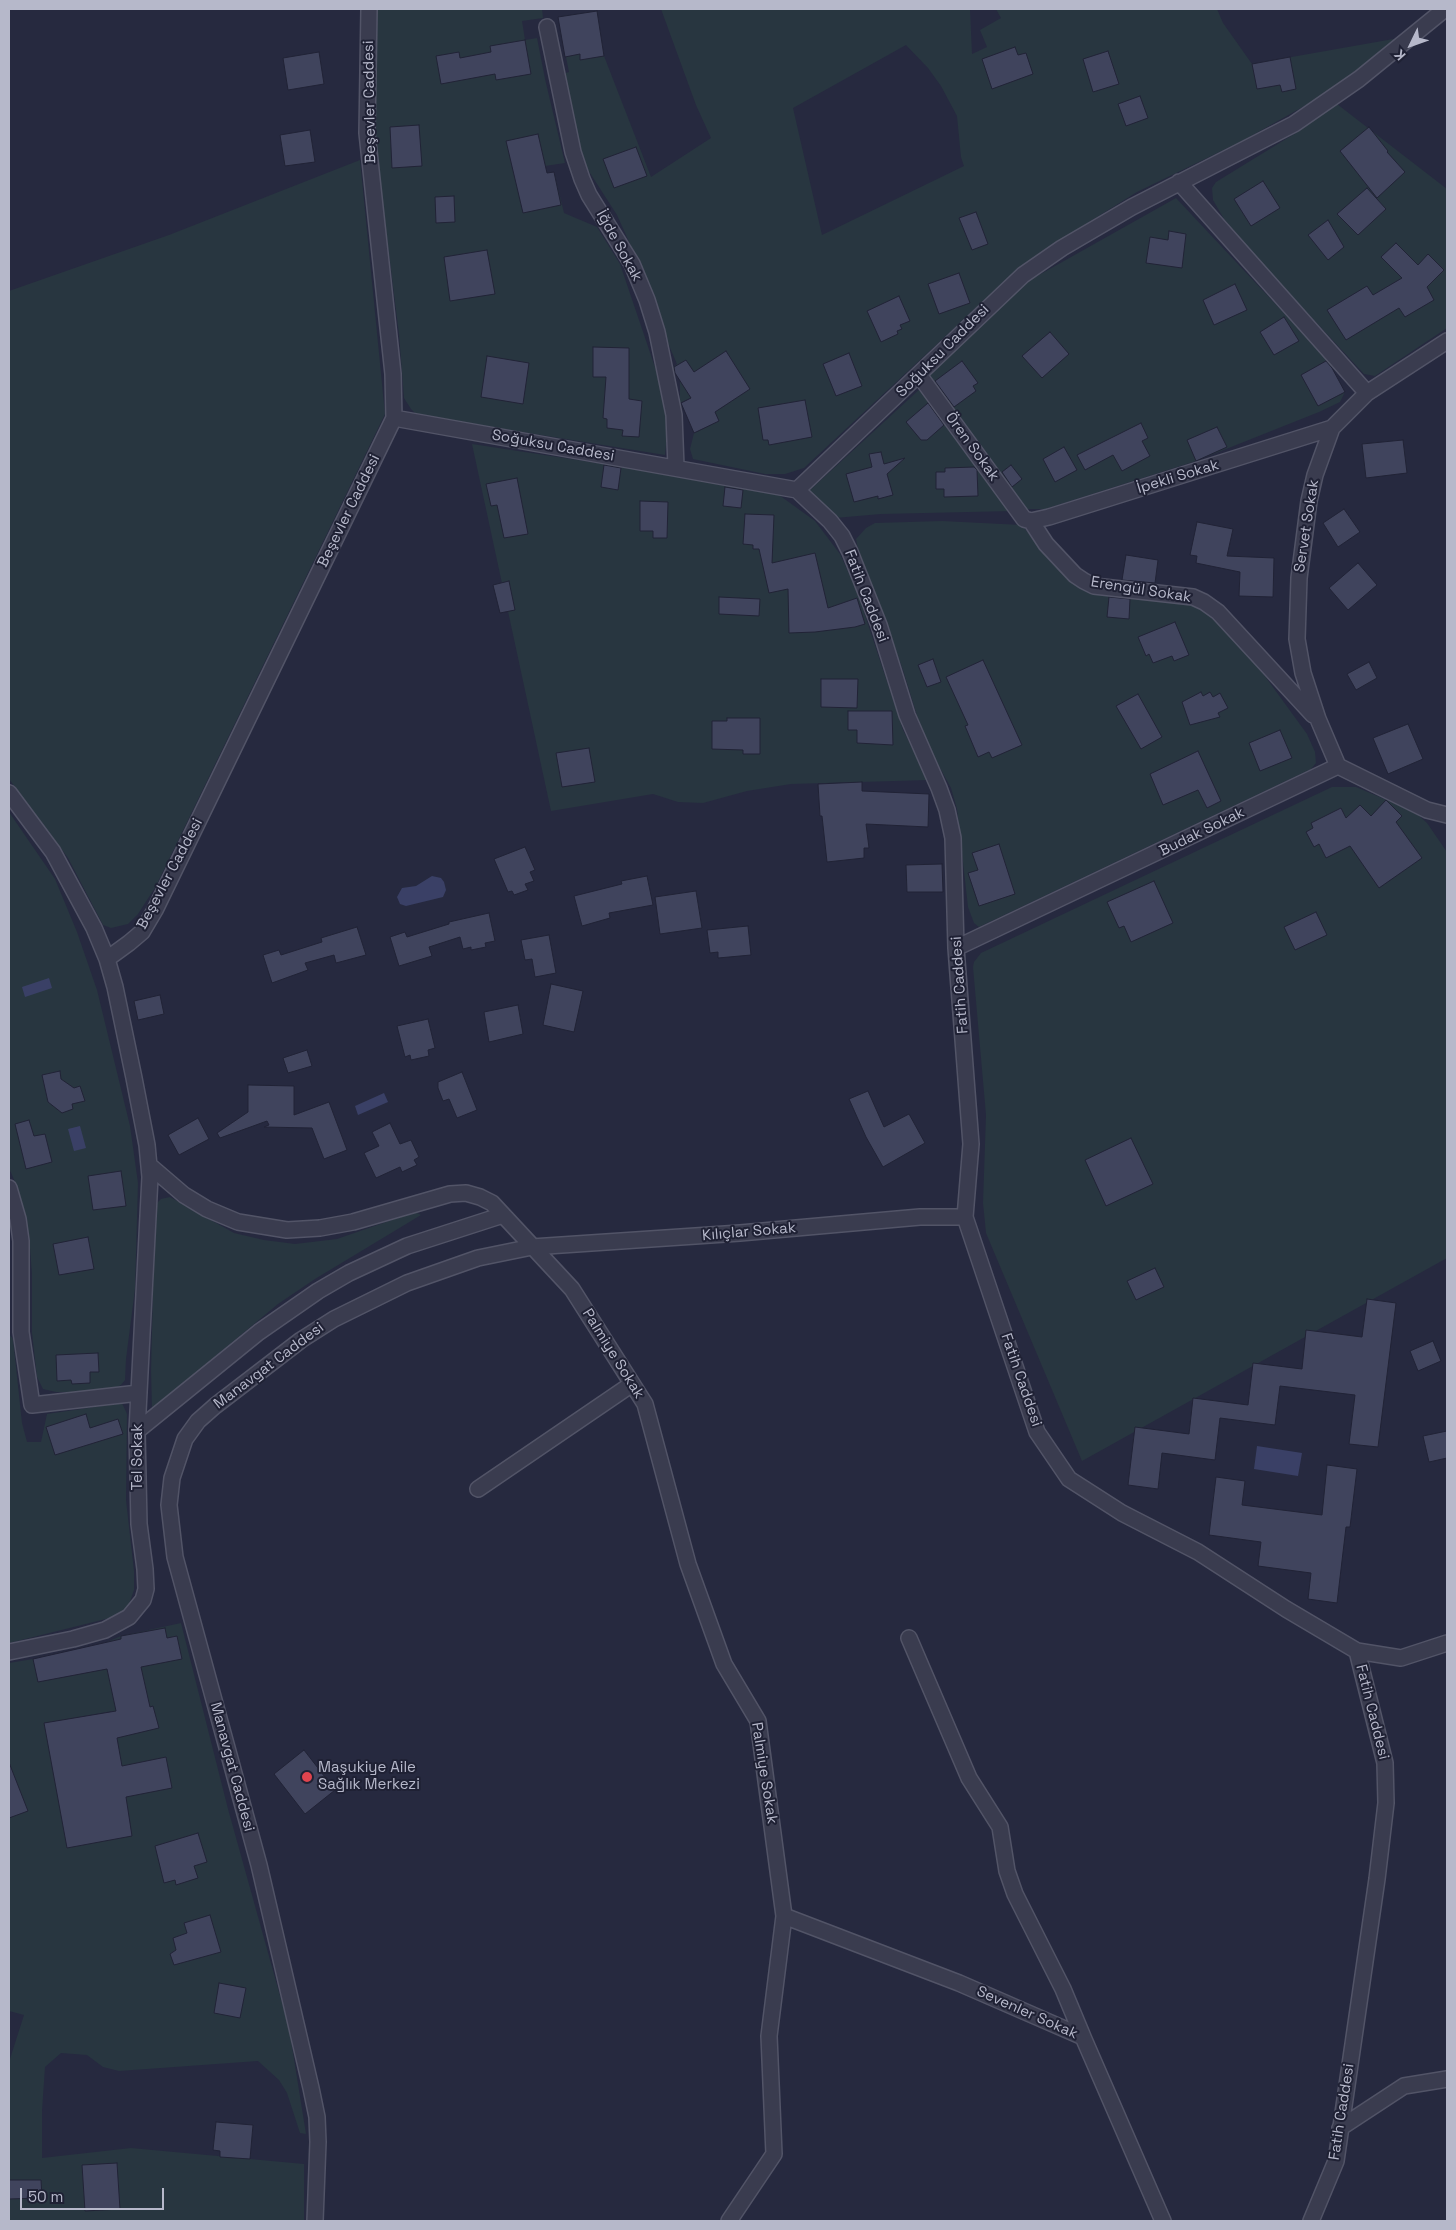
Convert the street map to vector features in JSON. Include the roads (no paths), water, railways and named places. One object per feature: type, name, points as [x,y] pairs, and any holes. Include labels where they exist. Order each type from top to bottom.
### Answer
[{"type":"street","name":"Beşevler Caddesi","points":[[107,959],[142,932],[154,910],[394,418],[393,374],[381,276],[368,133],[369,9]]},
{"type":"street","name":"Soğuksu Caddesi","points":[[394,418],[797,490],[1023,275],[1087,233],[1179,182],[1258,144],[1330,100],[1445,9]]},
{"type":"street","name":"İğde Sokak","points":[[547,28],[573,152],[582,179],[589,195],[632,264],[647,300],[657,332],[674,415],[676,467]]},
{"type":"street","points":[[1179,182],[1367,393]]},
{"type":"street","name":"Servet Sokak","points":[[1338,766],[1318,720],[1303,673],[1297,639],[1297,606],[1309,501],[1315,475],[1332,428],[1367,393],[1447,341]]},
{"type":"street","name":"Ören Sokak","points":[[919,375],[1028,520]]},
{"type":"street","name":"İpekli Sokak","points":[[1028,520],[1049,517],[1332,428]]},
{"type":"street","name":"Fatih Caddesi","points":[[797,490],[830,521],[842,536],[850,552],[879,625],[907,715],[939,788],[953,838],[956,948],[971,1144],[965,1217],[1037,1432],[1069,1479],[1122,1513],[1198,1552],[1286,1609],[1357,1651],[1385,1763],[1387,1780],[1377,1879],[1336,2161],[1311,2221]]},
{"type":"street","name":"Erengül Sokak","points":[[1028,520],[1046,544],[1075,575],[1094,586],[1187,596],[1204,602],[1218,612],[1318,720]]},
{"type":"street","points":[[1338,766],[1427,810],[1447,815]]},
{"type":"street","name":"Budak Sokak","points":[[956,948],[1338,766]]},
{"type":"street","points":[[9,793],[53,852],[94,928],[107,959],[133,1070],[149,1166],[184,1194],[207,1209],[238,1222],[262,1228],[287,1230],[320,1228],[353,1222],[450,1194],[466,1193],[492,1203],[532,1247]]},
{"type":"street","name":"Tel Sokak","points":[[9,1652],[73,1639],[105,1630],[129,1617],[143,1600],[146,1589],[139,1524],[137,1431],[149,1166]]},
{"type":"street","points":[[9,1188],[18,1218],[21,1241],[21,1332],[32,1405],[139,1393]]},
{"type":"street","points":[[137,1431],[265,1328],[325,1286],[407,1246],[503,1215]]},
{"type":"street","name":"Kılıçlar Sokak","points":[[532,1247],[740,1233],[920,1217],[965,1217]]},
{"type":"street","name":"Palmiye Sokak","points":[[532,1247],[572,1289],[645,1404],[688,1564],[724,1664],[758,1721],[784,1916],[769,2036],[774,2154],[729,2221]]},
{"type":"street","name":"Manavgat Caddesi","points":[[315,2221],[317,2118],[259,1865],[175,1557],[169,1505],[172,1478],[185,1438],[198,1421],[252,1376],[301,1340],[334,1319],[423,1276],[478,1258],[532,1247]]},
{"type":"street","points":[[478,1489],[632,1384]]},
{"type":"street","points":[[909,1638],[969,1778],[1000,1827],[1008,1871],[1015,1894],[1063,1989],[1083,2037]]},
{"type":"street","points":[[1357,1651],[1401,1658],[1447,1643]]},
{"type":"street","name":"Sevenler Sokak","points":[[784,1916],[958,1983],[1083,2037],[1163,2221]]},
{"type":"street","points":[[1340,2128],[1404,2086],[1447,2079]]},
{"type":"water","points":[[432,876],[441,878],[444,882],[446,890],[443,897],[406,906],[400,904],[397,897],[402,888],[416,886]]},
{"type":"water","points":[[49,978],[52,988],[25,997],[22,987]]},
{"type":"water","points":[[384,1093],[388,1102],[358,1115],[355,1106]]},
{"type":"water","points":[[80,1126],[86,1148],[74,1151],[68,1129]]},
{"type":"water","points":[[1257,1446],[1302,1453],[1298,1476],[1254,1469]]},
{"type":"place","name":"Maşukiye Aile Sağlık Merkezi","points":[[307,1777]]}]
